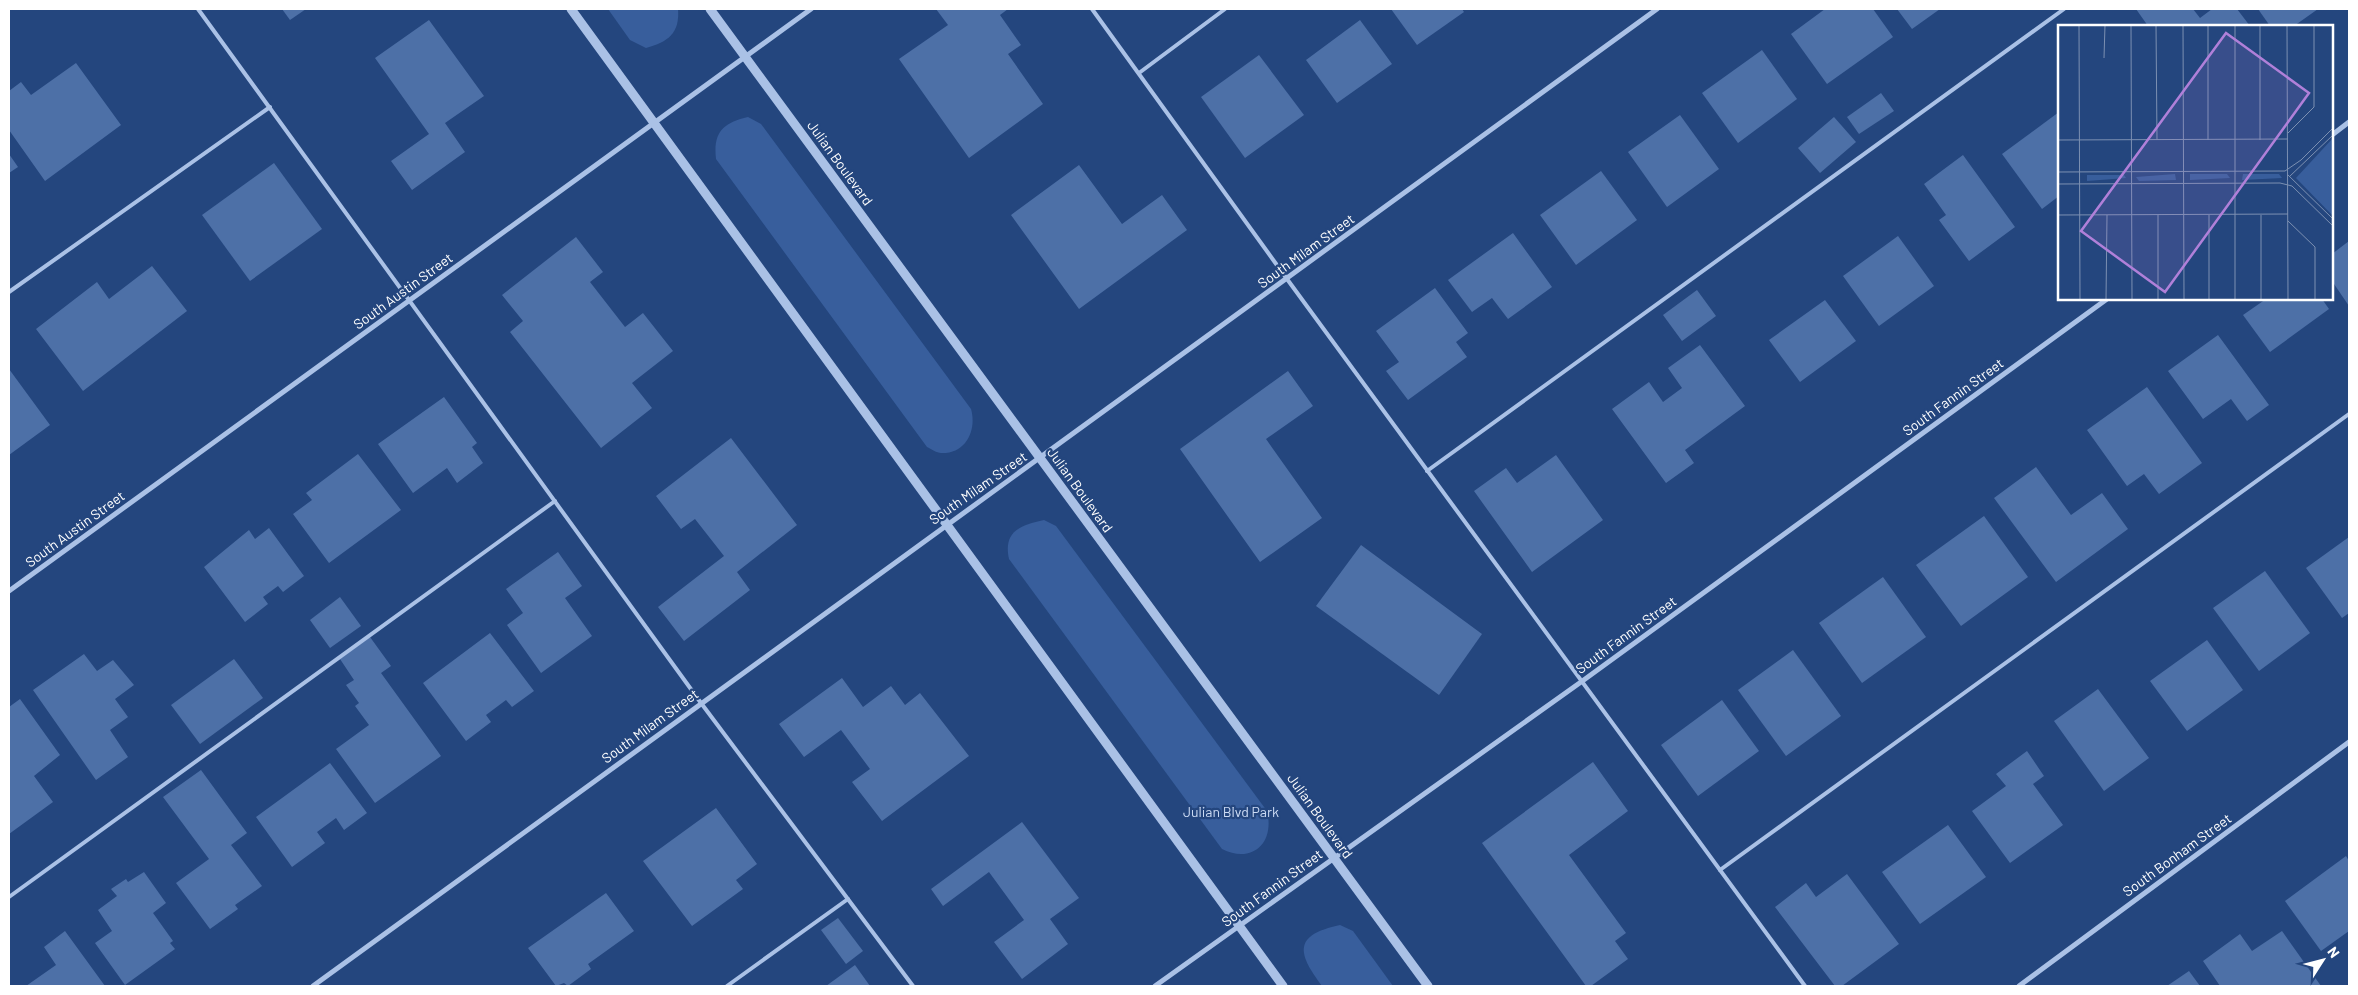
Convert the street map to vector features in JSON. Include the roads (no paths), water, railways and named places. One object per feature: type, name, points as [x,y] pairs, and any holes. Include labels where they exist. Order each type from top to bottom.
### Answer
[{"type":"street","points":[[571,9],[945,525],[1283,986]]},
{"type":"street","name":"Julian Boulevard","points":[[710,9],[1428,986]]},
{"type":"street","name":"South Austin Street","points":[[9,591],[810,9]]},
{"type":"street","name":"South Milam Street","points":[[313,986],[1657,9]]},
{"type":"street","points":[[2333,134],[2349,122]]},
{"type":"street","name":"South Fannin Street","points":[[1155,986],[1581,682],[2106,300]]},
{"type":"street","name":"South Bonham Street","points":[[2019,986],[2349,742]]},
{"type":"lane","points":[[198,9],[701,703],[914,986]]},
{"type":"lane","points":[[1092,9],[1427,471],[1805,986]]},
{"type":"lane","points":[[1138,73],[1225,9]]},
{"type":"lane","points":[[1427,471],[2064,9]]},
{"type":"lane","points":[[9,292],[270,107]]},
{"type":"lane","points":[[1720,870],[2349,414]]},
{"type":"lane","points":[[9,897],[555,501]]},
{"type":"lane","points":[[727,986],[848,899]]},
{"type":"park label","name":"Julian Blvd Park","points":[[1231,812]]}]
